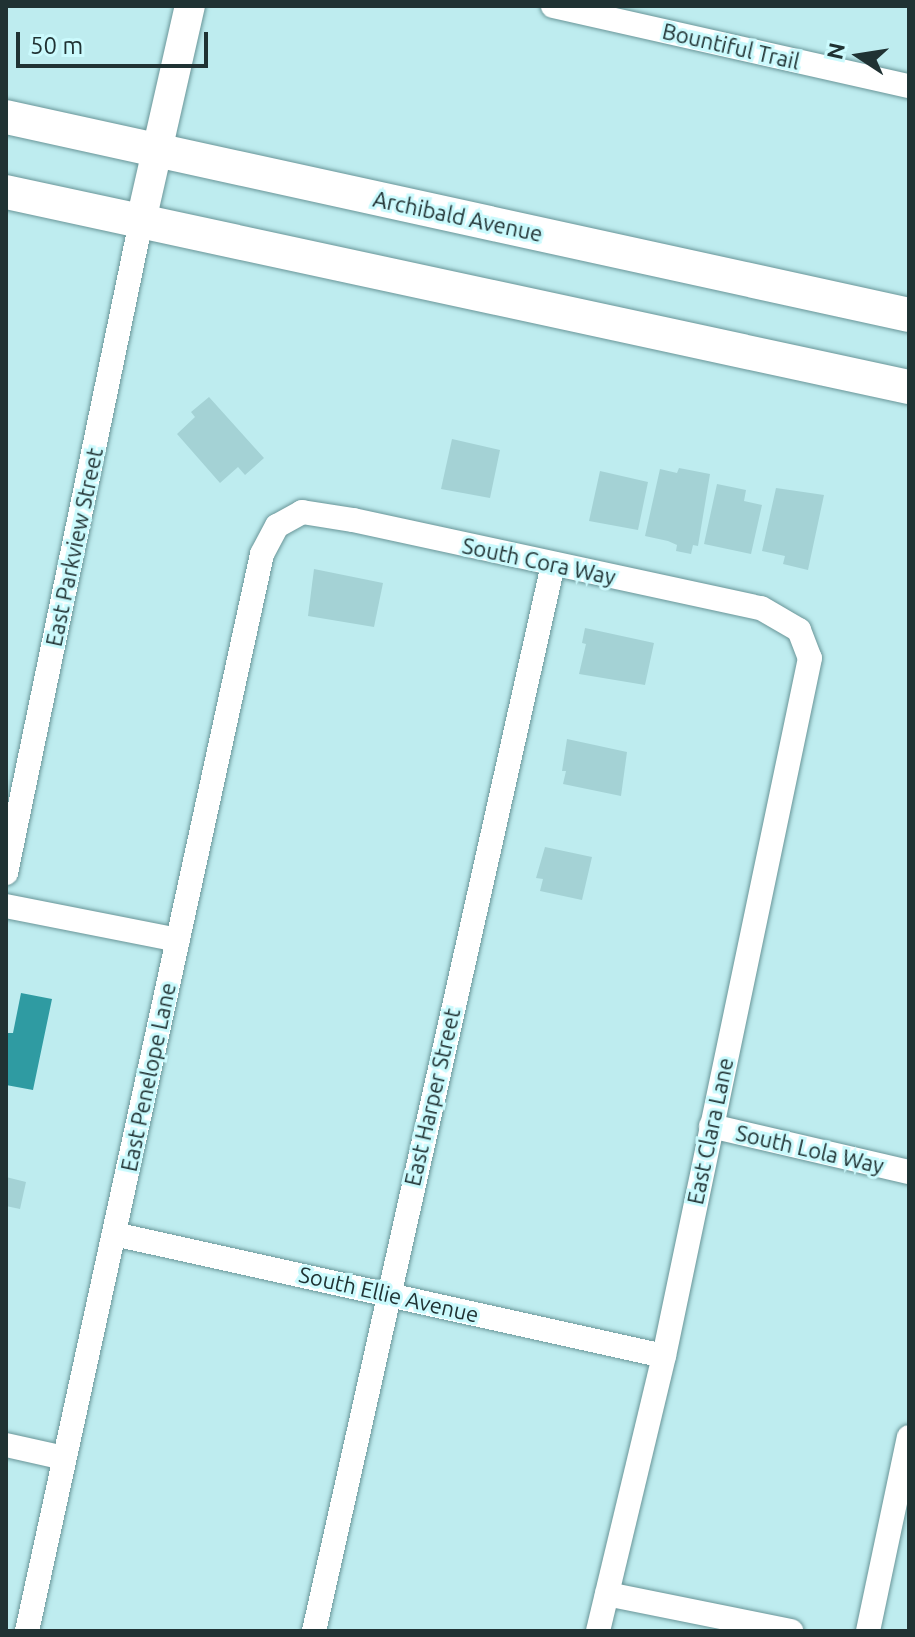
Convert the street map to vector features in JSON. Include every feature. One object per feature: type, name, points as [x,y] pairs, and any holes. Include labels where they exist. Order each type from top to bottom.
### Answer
[{"type":"main road","name":"Archibald Avenue","points":[[6,117],[909,315]]},
{"type":"main road","points":[[6,192],[909,387]]},
{"type":"street","points":[[141,221],[190,6]]},
{"type":"street","name":"Bountiful Trail","points":[[553,6],[909,86]]},
{"type":"street","name":"East Parkview Street","points":[[6,873],[141,221]]},
{"type":"street","name":"South Cora Way","points":[[277,526],[302,512],[353,520],[761,608],[799,630]]},
{"type":"street","name":"East Penelope Lane","points":[[27,1631],[262,554],[277,526]]},
{"type":"street","name":"East Harper Street","points":[[314,1631],[387,1293],[553,564]]},
{"type":"street","name":"East Clara Lane","points":[[598,1631],[664,1356],[810,658],[799,630]]},
{"type":"street","points":[[6,906],[178,940]]},
{"type":"street","name":"South Lola Way","points":[[711,1126],[909,1172]]},
{"type":"street","name":"South Ellie Avenue","points":[[114,1234],[664,1356]]},
{"type":"street","points":[[868,1631],[909,1437]]},
{"type":"street","points":[[6,1445],[64,1458]]},
{"type":"street","points":[[607,1594],[791,1631]]},
{"type":"water","points":[[21,993],[52,999],[33,1090],[6,1085],[6,1033],[13,1033]]},
{"type":"building","points":[[209,397],[264,458],[245,475],[238,467],[220,483],[177,434],[195,417],[191,412]]},
{"type":"building","points":[[452,439],[500,450],[490,498],[441,489]]},
{"type":"building","points":[[679,468],[710,474],[698,546],[693,545],[691,554],[676,551],[677,545],[668,541],[645,536],[660,469],[677,473]]},
{"type":"building","points":[[600,471],[648,482],[638,530],[589,521]]},
{"type":"building","points":[[717,484],[746,490],[744,501],[762,505],[751,554],[704,544]]},
{"type":"building","points":[[776,488],[824,495],[808,570],[783,564],[785,556],[762,551]]},
{"type":"building","points":[[314,569],[383,583],[374,627],[308,616]]},
{"type":"building","points":[[585,628],[654,643],[645,685],[579,674],[586,644],[582,643]]},
{"type":"building","points":[[567,739],[627,752],[621,796],[563,784]]},
{"type":"building","points":[[545,847],[592,857],[582,900],[540,891],[543,879],[536,878]]},
{"type":"building","points":[[6,1177],[26,1182],[20,1209],[6,1206]]}]
